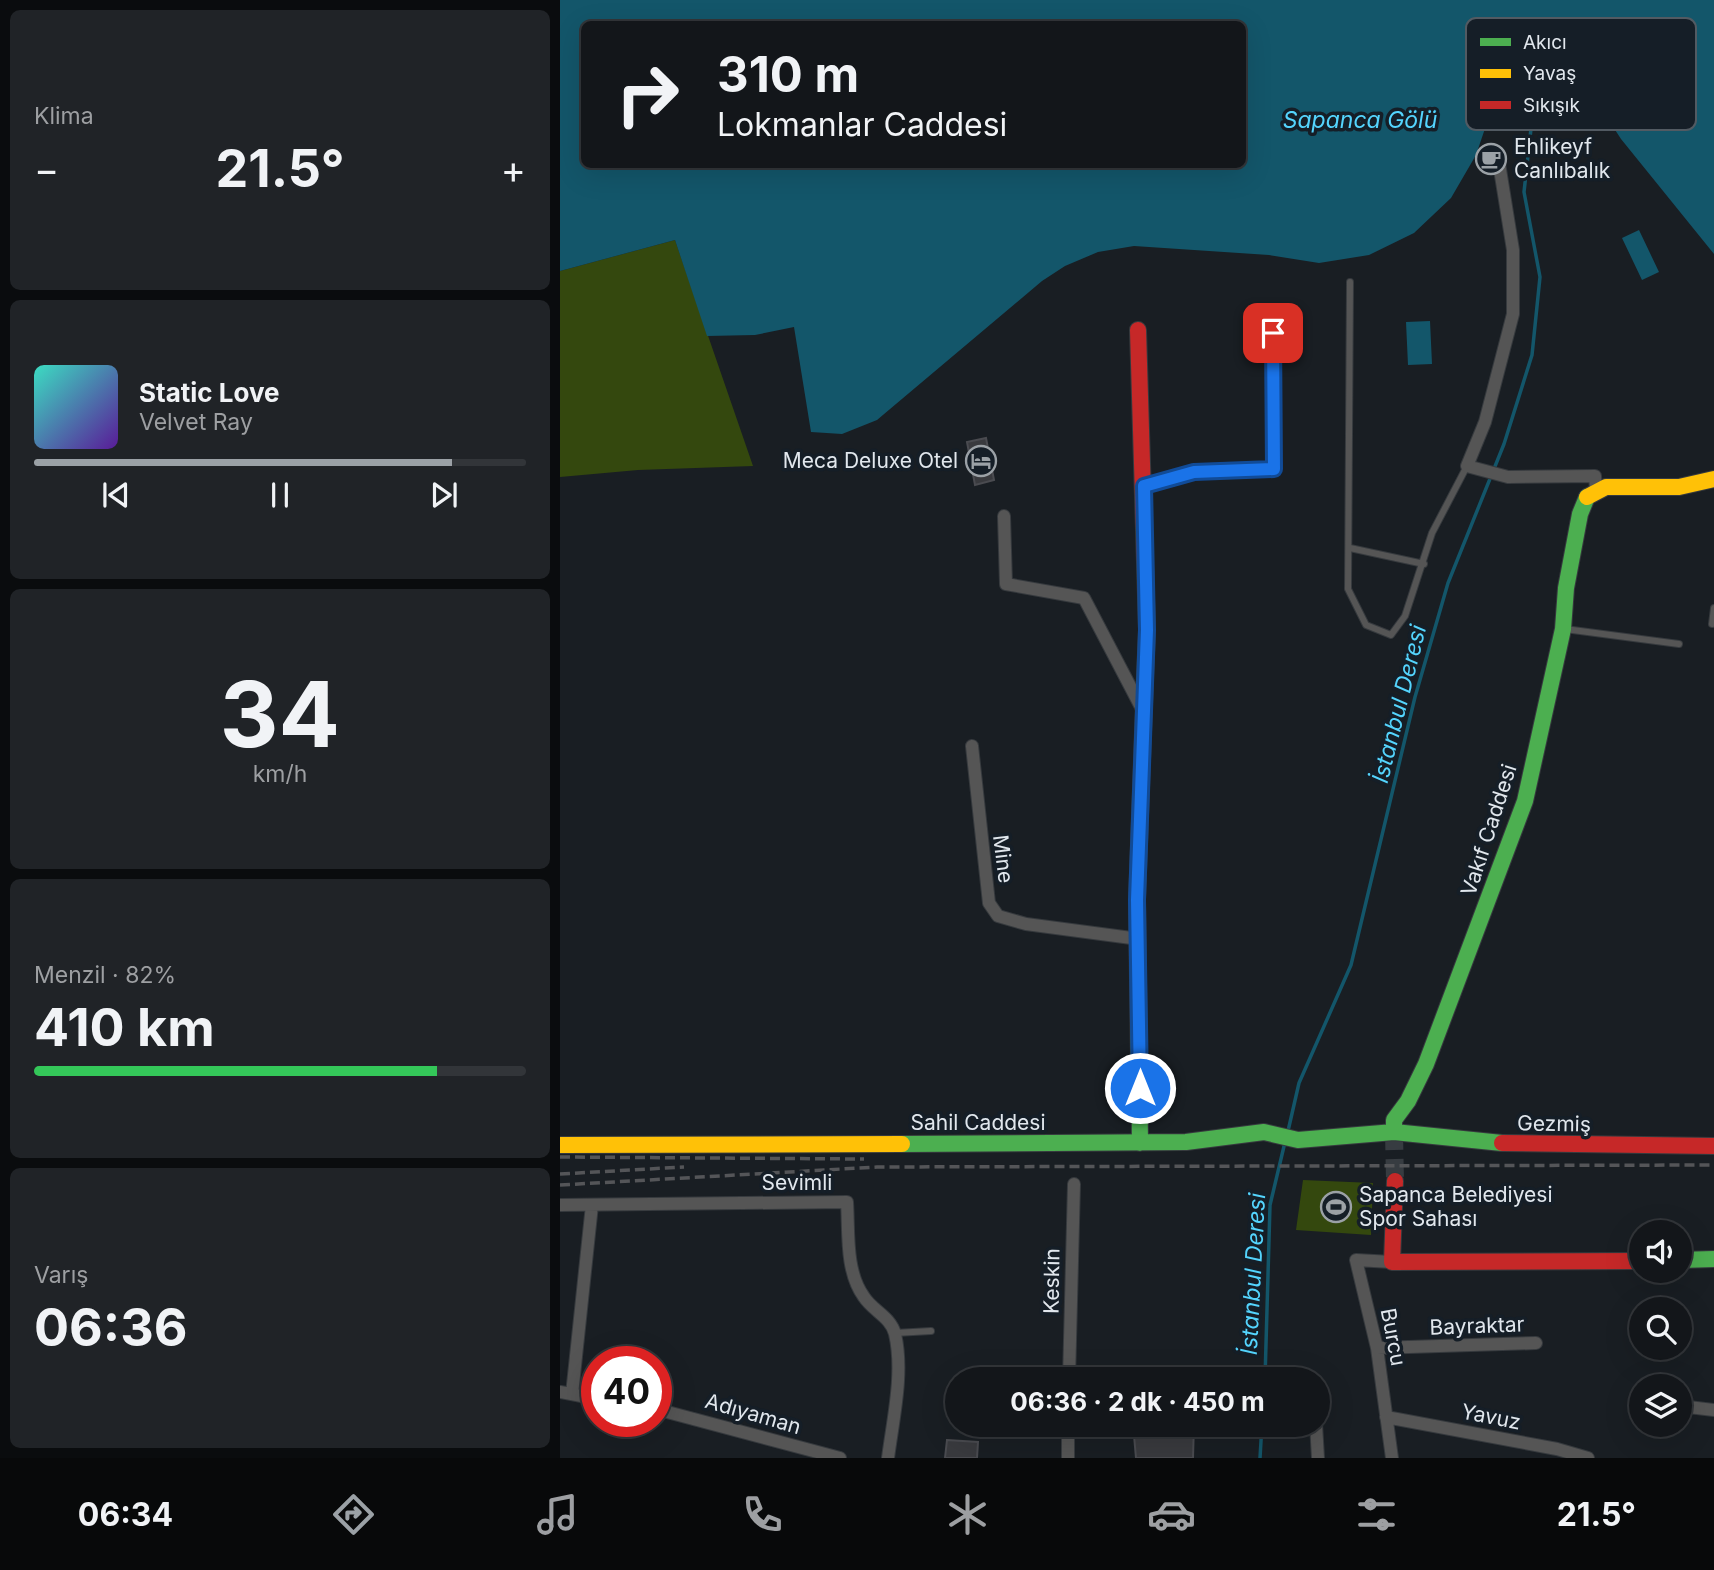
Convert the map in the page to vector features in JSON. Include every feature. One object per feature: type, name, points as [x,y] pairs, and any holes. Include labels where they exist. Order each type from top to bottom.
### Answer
[{"type":"street","points":[[1498,157],[1513,250],[1513,314],[1485,422],[1467,466],[1508,477],[1595,477],[1596,490],[1679,486],[1714,479]]},
{"type":"street","points":[[1138,330],[1147,630],[1137,900],[1140,1143]]},
{"type":"street","points":[[1144,486],[1194,472],[1274,469],[1273,333]]},
{"type":"street","name":"Vakıf Caddesi","points":[[1394,1132],[1394,1120],[1408,1101],[1426,1064],[1525,801],[1563,629],[1566,588],[1580,514],[1588,496],[1596,490]]},
{"type":"street","points":[[1004,516],[1006,584],[1084,598],[1143,709]]},
{"type":"street","name":"Mine","points":[[972,746],[989,903],[998,916],[1026,923],[1139,939]]},
{"type":"street","name":"Sahil Caddesi","points":[[560,1145],[1140,1143],[1186,1142],[1264,1132],[1298,1140],[1394,1132]]},
{"type":"street","name":"Gezmiş","points":[[1394,1132],[1528,1146],[1714,1146]]},
{"type":"street","points":[[1395,1181],[1392,1262],[1629,1261]]},
{"type":"street","name":"Keskin","points":[[1069,1367],[1074,1184]]},
{"type":"street","name":"Sevimli","points":[[560,1205],[847,1202],[851,1267],[864,1297],[889,1321],[895,1333]]},
{"type":"street","points":[[566,1393],[592,1205]]},
{"type":"street","points":[[1692,1260],[1714,1259]]},
{"type":"street","name":"Burcu","points":[[1392,1262],[1356,1260],[1377,1349],[1392,1458]]},
{"type":"street","points":[[888,1458],[898,1388],[895,1333]]},
{"type":"street","name":"Bayraktar","points":[[1377,1349],[1536,1343]]},
{"type":"street","points":[[1692,1407],[1714,1410]]},
{"type":"street","name":"Adıyaman","points":[[672,1413],[839,1458]]},
{"type":"street","name":"Yavuz","points":[[1386,1417],[1588,1458]]},
{"type":"street","points":[[1068,1437],[1068,1458]]},
{"type":"street","points":[[1317,1437],[1318,1458]]},
{"type":"lane","points":[[1350,282],[1348,589],[1366,625],[1391,635],[1405,616],[1432,533],[1467,466]]},
{"type":"lane","points":[[1350,548],[1424,564]]},
{"type":"lane","points":[[1712,624],[1714,608]]},
{"type":"lane","points":[[1563,629],[1679,644]]},
{"type":"lane","points":[[895,1333],[932,1331]]},
{"type":"green space","points":[[675,240],[753,466],[638,470],[560,477],[560,271]]},
{"type":"green space","name":"Sapanca Belediyesi Spor Sahası","points":[[1303,1180],[1373,1183],[1371,1235],[1296,1230]]},
{"type":"water","name":"Sapanca Gölü","points":[[560,0],[1714,0],[1714,254],[1615,130],[1696,130],[1696,18],[1466,18],[1466,130],[1484,130],[1476,155],[1451,198],[1414,233],[1369,255],[1319,263],[1269,255],[1134,246],[1098,252],[1065,266],[1042,281],[877,420],[842,434],[811,432],[794,327],[755,335],[707,336],[675,240],[560,271]]},
{"type":"water","points":[[1639,230],[1659,272],[1642,280],[1622,238]]},
{"type":"water","points":[[1430,321],[1432,364],[1408,365],[1406,322]]},
{"type":"building","name":"Meca Deluxe Otel","points":[[986,438],[994,480],[975,485],[967,442]]},
{"type":"building","points":[[1134,1437],[1194,1437],[1193,1458],[1136,1458]]},
{"type":"building","points":[[947,1440],[978,1442],[977,1458],[945,1458]]},
{"type":"waterway","name":"İstanbul Deresi","points":[[1288,1131],[1299,1083],[1351,965],[1415,697],[1448,583],[1504,444],[1532,355],[1540,277],[1524,192],[1531,130]]},
{"type":"waterway","name":"İstanbul Deresi","points":[[1265,1367],[1270,1205],[1285,1142]]},
{"type":"waterway","name":"İstanbul Deresi","points":[[1260,1458],[1261,1437]]},
{"type":"tunnel","points":[[1394,1132],[1395,1181]]},
{"type":"railway","points":[[560,1157],[864,1159]]},
{"type":"railway","points":[[560,1185],[877,1167],[1714,1165]]},
{"type":"railway","points":[[560,1174],[684,1167]]},
{"type":"traffic: fast","points":[[1394,1132],[1394,1120],[1408,1101],[1426,1064],[1525,801],[1563,629],[1566,588],[1580,514],[1587,497]]},
{"type":"traffic: fast","points":[[1140,1143],[1137,900],[1145,676]]},
{"type":"traffic: fast","points":[[902,1144],[1186,1142],[1264,1132],[1298,1140],[1394,1132],[1502,1143]]},
{"type":"traffic: fast","points":[[1692,1260],[1714,1259]]},
{"type":"traffic: slow","points":[[1587,497],[1606,487],[1679,487],[1714,479]]},
{"type":"traffic: slow","points":[[560,1145],[902,1144]]},
{"type":"traffic: jam","points":[[1138,330],[1147,630],[1145,676]]},
{"type":"traffic: jam","points":[[1502,1143],[1714,1146]]},
{"type":"traffic: jam","points":[[1395,1181],[1392,1262],[1629,1261]]},
{"type":"place","name":"Ehlikeyf Canlıbalık","points":[[1491,159]]},
{"type":"place","name":"Meca Deluxe Otel","points":[[981,461]]},
{"type":"place","name":"Sapanca Belediyesi Spor Sahası","points":[[1336,1207]]},
{"type":"route","points":[[1140,1088],[1137,900],[1147,630],[1144,486],[1194,472],[1274,469],[1273,333]]}]
